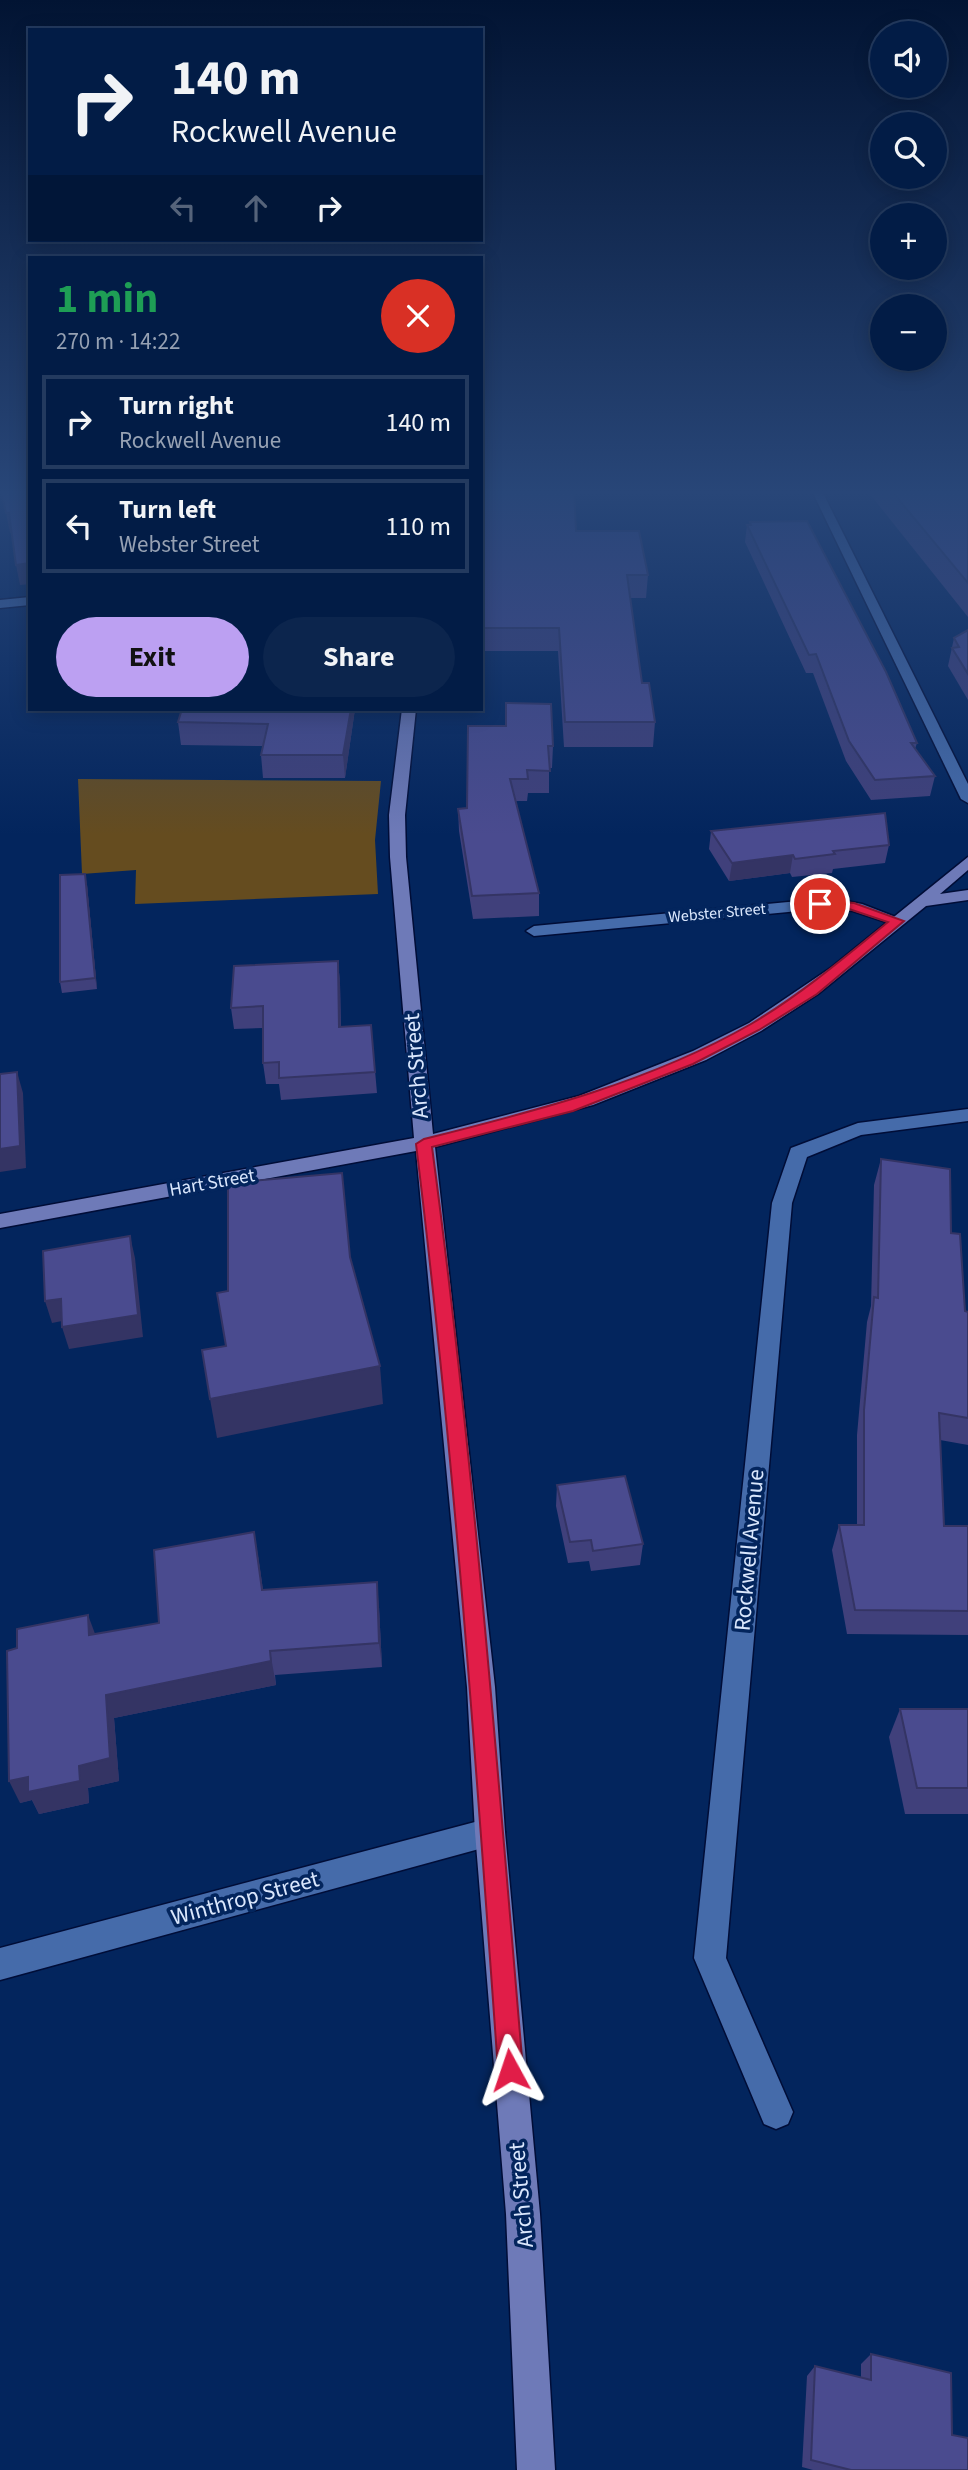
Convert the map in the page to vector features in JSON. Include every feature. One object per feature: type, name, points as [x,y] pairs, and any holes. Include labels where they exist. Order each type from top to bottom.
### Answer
[{"type":"main road","name":"Arch Street","points":[[409,711],[397,832],[424,1144],[439,1260],[481,1687],[489,1832],[524,2227],[536,2470]]},
{"type":"main road","points":[[424,1144],[568,1107],[688,1061],[754,1027],[812,991],[968,862]]},
{"type":"main road","points":[[920,903],[968,895]]},
{"type":"main road","name":"Hart Street","points":[[0,1221],[424,1144]]},
{"type":"street","points":[[873,604],[968,799]]},
{"type":"street","name":"Webster Street","points":[[534,931],[830,903],[856,907],[898,921]]},
{"type":"street","name":"Rockwell Avenue","points":[[776,2112],[710,1958],[782,1203],[798,1153],[858,1129],[968,1115]]},
{"type":"street","name":"Winthrop Street","points":[[0,1964],[489,1832]]},
{"type":"shaded area","points":[[78,779],[381,781],[375,840],[378,894],[135,904],[136,870],[82,874]]},
{"type":"building","points":[[483,604],[631,604],[642,683],[649,683],[655,722],[565,722],[559,628],[483,628]]},
{"type":"building","points":[[785,604],[851,604],[886,672],[917,743],[911,743],[935,776],[875,780],[849,741],[816,654],[809,655]]},
{"type":"building","points":[[968,630],[968,674],[952,648],[959,647],[954,638]]},
{"type":"building","points":[[506,703],[551,704],[553,746],[548,746],[550,771],[527,770],[528,779],[510,779],[539,893],[472,896],[458,809],[467,808],[468,726],[506,726]]},
{"type":"building","points":[[181,711],[351,711],[343,755],[261,755],[268,724],[178,722]]},
{"type":"building","points":[[885,813],[889,845],[833,851],[835,854],[795,859],[793,855],[732,863],[711,831]]},
{"type":"building","points":[[85,874],[95,978],[60,982],[60,875]]},
{"type":"building","points":[[338,961],[339,1027],[371,1025],[375,1072],[279,1078],[279,1062],[263,1063],[263,1006],[231,1008],[234,966]]},
{"type":"building","points":[[17,1072],[20,1146],[0,1149],[0,1074]]},
{"type":"building","points":[[881,1159],[950,1169],[951,1233],[960,1234],[965,1311],[968,1312],[968,1418],[939,1413],[944,1526],[968,1526],[968,1611],[855,1610],[839,1525],[864,1525],[864,1410],[874,1297],[878,1298]]},
{"type":"building","points":[[342,1173],[350,1257],[380,1366],[210,1399],[202,1350],[226,1346],[217,1293],[228,1291],[228,1183]]},
{"type":"building","points":[[130,1236],[138,1315],[62,1327],[61,1299],[45,1301],[43,1251]]},
{"type":"building","points":[[625,1476],[643,1544],[593,1551],[591,1540],[570,1542],[557,1485]]},
{"type":"building","points":[[254,1532],[262,1590],[377,1582],[379,1643],[270,1651],[271,1661],[106,1695],[110,1758],[79,1766],[80,1781],[28,1792],[28,1777],[9,1781],[7,1651],[17,1648],[17,1629],[88,1615],[89,1635],[159,1623],[154,1550]]},
{"type":"building","points":[[900,1709],[968,1709],[968,1788],[917,1788]]},
{"type":"building","points":[[871,2354],[951,2373],[952,2435],[968,2438],[968,2470],[851,2470],[811,2460],[815,2366],[871,2380]]},
{"type":"route","points":[[510,2070],[489,1832],[481,1687],[463,1532],[439,1260],[424,1144],[482,1132],[568,1107],[630,1086],[723,1045],[812,991],[898,921],[850,905],[820,904]]}]
